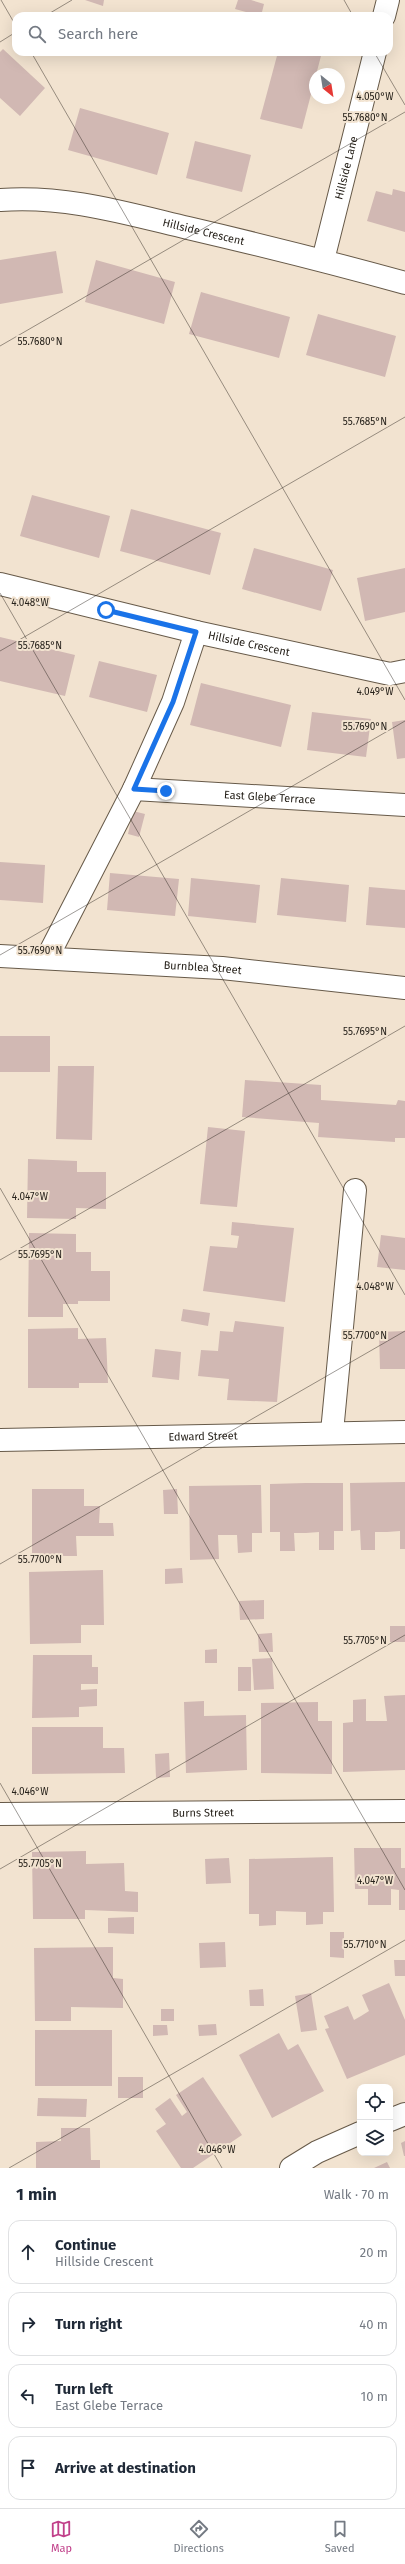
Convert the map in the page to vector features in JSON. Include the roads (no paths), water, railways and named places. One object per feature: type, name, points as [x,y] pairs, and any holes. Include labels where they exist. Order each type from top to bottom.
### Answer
[{"type":"street","points":[[385,12],[388,0]]},
{"type":"street","name":"Hillside Lane","points":[[323,260],[374,56]]},
{"type":"street","name":"Hillside Crescent","points":[[0,200],[28,198],[84,203],[323,260],[405,283]]},
{"type":"street","name":"Hillside Crescent","points":[[0,584],[196,632],[390,674],[405,671]]},
{"type":"street","points":[[47,958],[134,789],[173,702],[196,632]]},
{"type":"street","name":"East Glebe Terrace","points":[[134,789],[405,805]]},
{"type":"street","name":"Burnblea Street","points":[[0,956],[222,968],[405,988]]},
{"type":"street","points":[[332,1432],[355,1190]]},
{"type":"street","name":"Edward Street","points":[[0,1440],[332,1432],[405,1432]]},
{"type":"street","name":"Burns Street","points":[[0,1814],[405,1812]]},
{"type":"street","points":[[393,2119],[405,2114]]},
{"type":"street","points":[[291,2168],[317,2152],[357,2134]]}]
